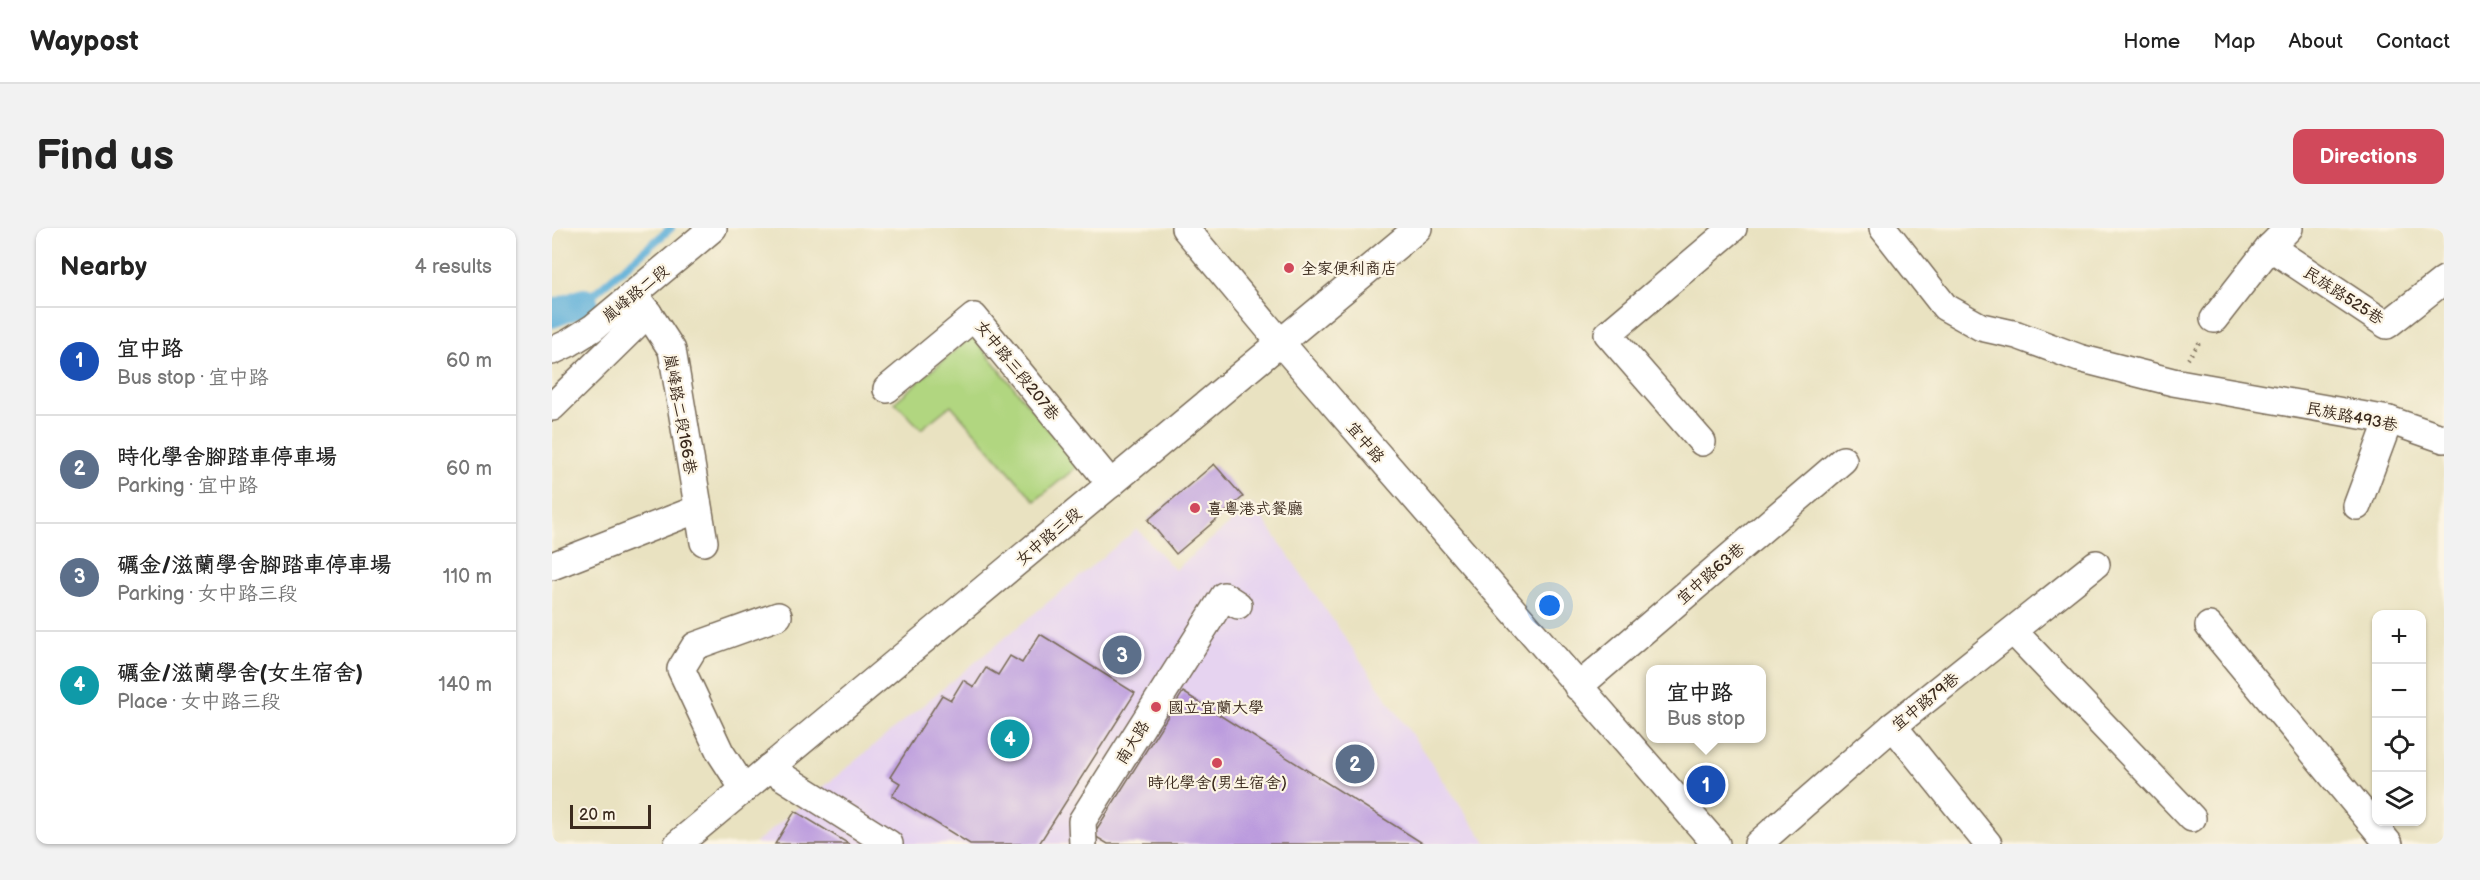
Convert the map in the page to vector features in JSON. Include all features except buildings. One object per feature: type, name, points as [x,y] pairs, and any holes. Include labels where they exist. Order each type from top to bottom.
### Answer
[{"type":"street","name":"嵐峰路二段","points":[[552,351],[641,304],[713,228]]},
{"type":"street","name":"宜中路","points":[[1185,228],[1280,342],[1716,844]]},
{"type":"street","name":"女中路三段","points":[[678,844],[1418,228]]},
{"type":"street","points":[[1702,442],[1608,334],[1733,228]]},
{"type":"street","name":"民族路493巷","points":[[1883,228],[1945,307],[1981,327],[2016,335],[2079,358],[2174,382],[2259,399],[2389,420],[2444,439]]},
{"type":"street","points":[[2214,319],[2270,247],[2289,228]]},
{"type":"street","name":"民族路525巷","points":[[2270,247],[2387,326],[2444,280]]},
{"type":"street","points":[[552,407],[641,304]]},
{"type":"street","name":"嵐峰路二段166巷","points":[[641,304],[672,350],[704,542]]},
{"type":"street","name":"女中路三段207巷","points":[[887,389],[974,317],[1111,483]]},
{"type":"street","points":[[2357,506],[2389,420]]},
{"type":"street","name":"宜中路63巷","points":[[1578,687],[1843,460]]},
{"type":"street","points":[[552,566],[698,509]]},
{"type":"street","name":"宜中路79巷","points":[[1758,844],[1893,726],[2096,564]]},
{"type":"street","name":"南大路","points":[[1083,844],[1082,821],[1224,596],[1238,605]]},
{"type":"street","points":[[744,789],[720,752],[681,669],[695,646],[778,616]]},
{"type":"street","points":[[2209,626],[2389,844]]},
{"type":"street","points":[[2013,630],[2192,818]]},
{"type":"street","points":[[1893,726],[1988,844]]},
{"type":"street","points":[[769,768],[889,844]]},
{"type":"path","points":[[2174,382],[2214,319]]},
{"type":"shaded area","name":"國立宜蘭大學","points":[[1253,504],[1487,844],[754,844],[1137,529],[1175,570]]},
{"type":"green space","points":[[972,336],[1078,466],[1035,501],[951,405],[921,429],[895,402]]},
{"type":"waterway","points":[[584,302],[671,228]]},
{"type":"waterway","points":[[552,314],[584,302]]},
{"type":"place","name":"全家便利商店","points":[[1289,268]]},
{"type":"place","name":"喜粵港式餐廳","points":[[1195,508]]},
{"type":"place","name":"礪金/滋蘭學舍腳踏車停車場","points":[[1122,655]]},
{"type":"place","name":"國立宜蘭大學","points":[[1156,707]]},
{"type":"place","name":"礪金/滋蘭學舍(女生宿舍)","points":[[1010,739]]},
{"type":"place","name":"時化學舍(男生宿舍)","points":[[1217,763]]},
{"type":"place","name":"時化學舍腳踏車停車場","points":[[1355,764]]},
{"type":"place","name":"宜中路","points":[[1706,785]]}]
